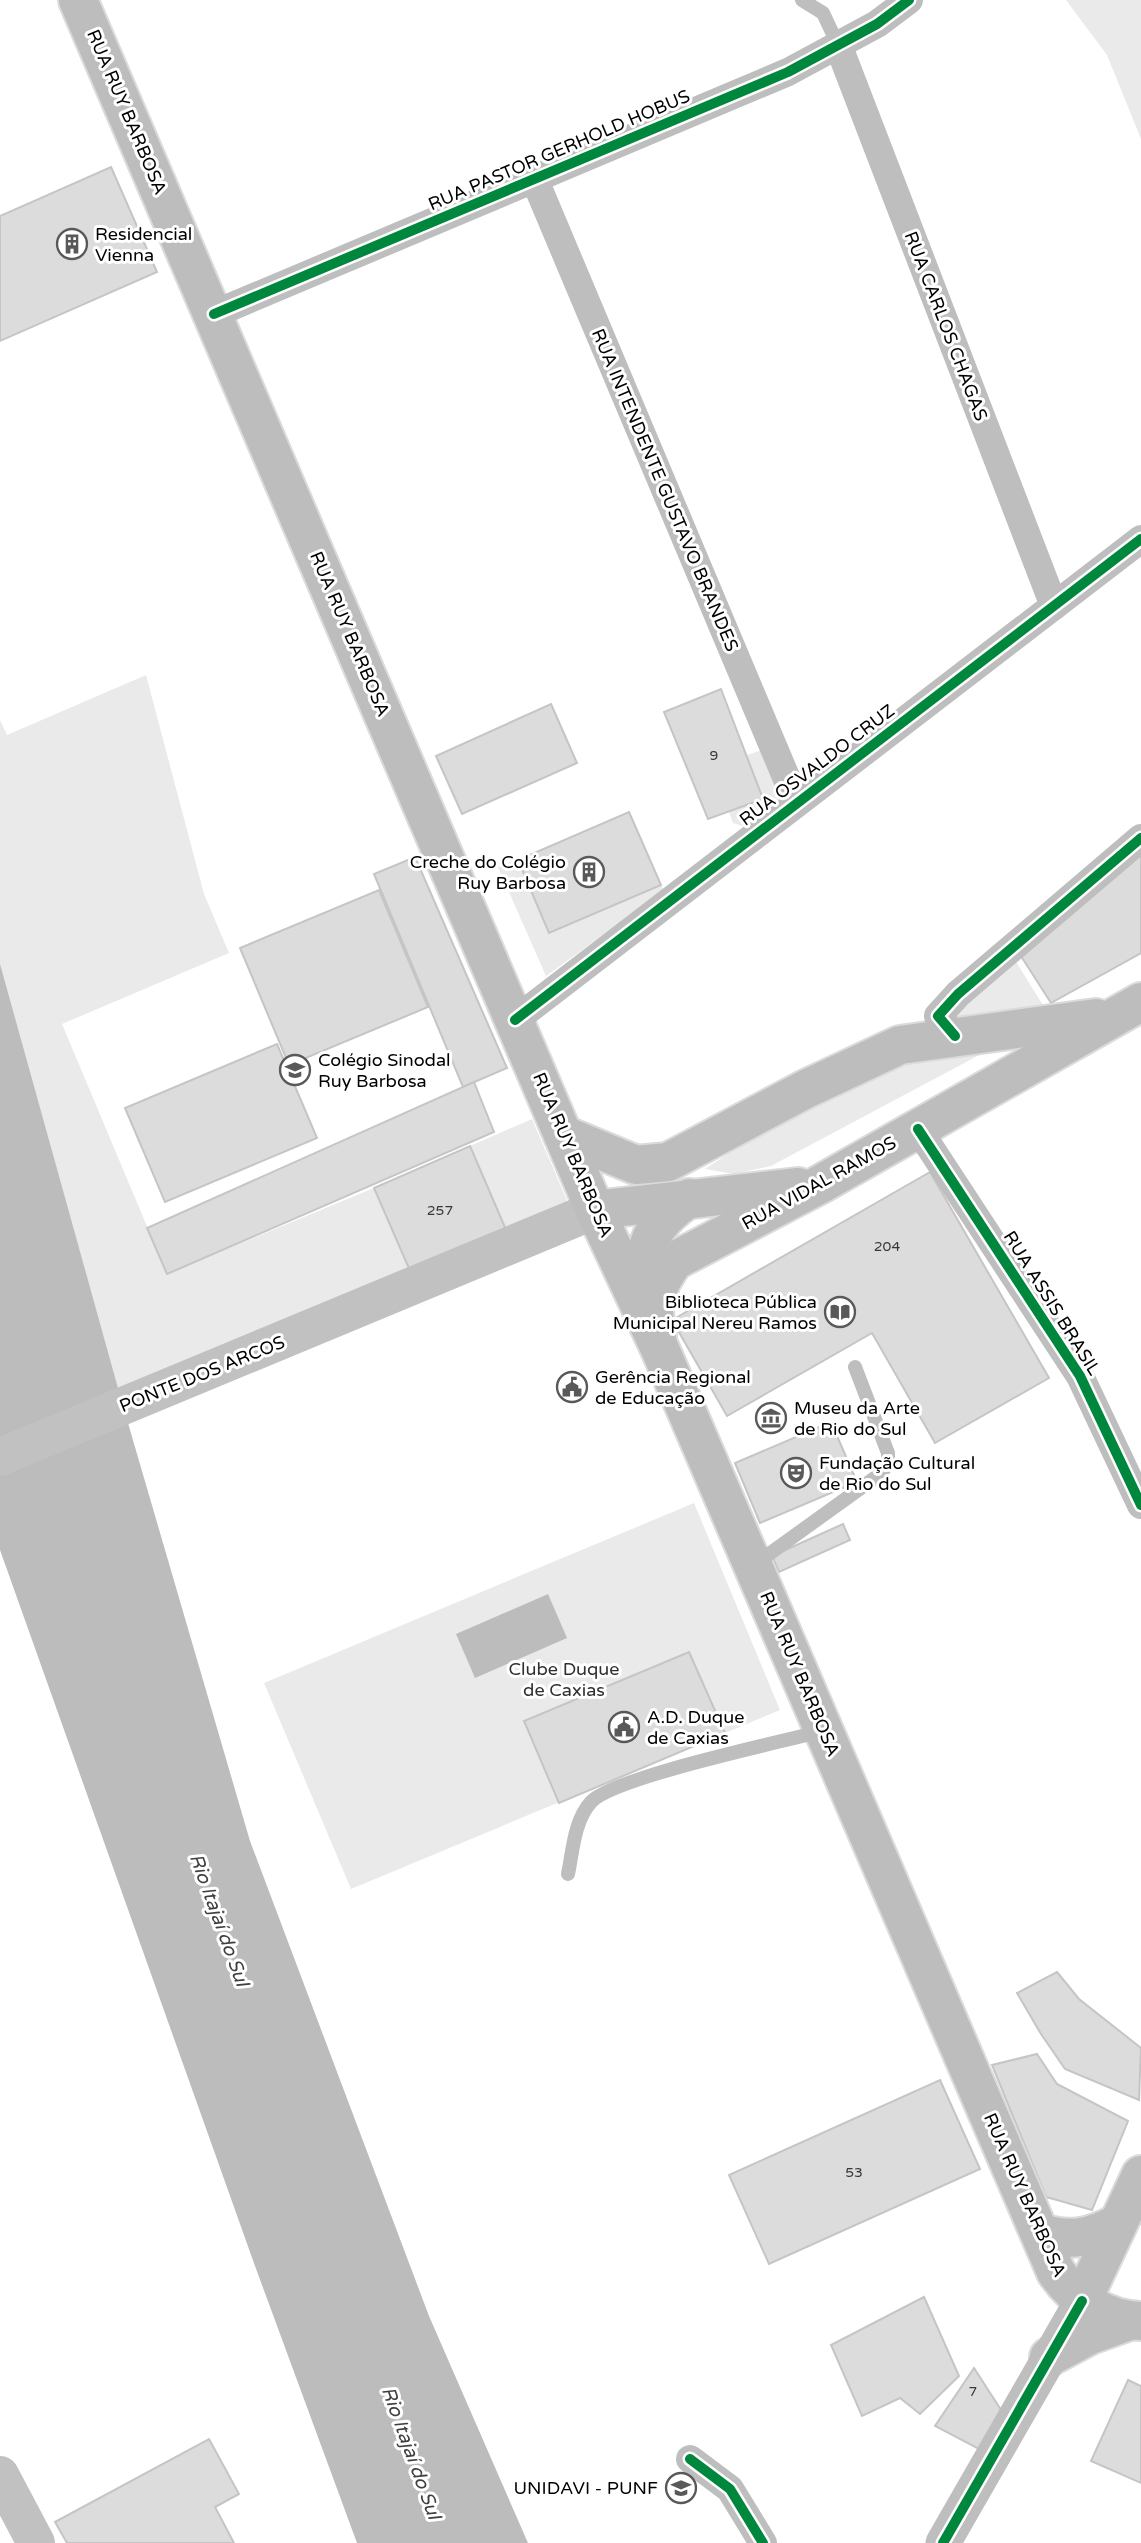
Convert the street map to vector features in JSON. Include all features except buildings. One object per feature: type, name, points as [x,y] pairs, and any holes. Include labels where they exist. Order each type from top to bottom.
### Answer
[{"type":"main road","name":"RUA RUY BARBOSA","points":[[78,0],[595,1210],[660,1349],[1056,2272],[1082,2301]]},
{"type":"main road","name":"RUA VIDAL RAMOS","points":[[564,1135],[636,1165],[668,1162],[806,1089],[900,1045],[1129,1008]]},
{"type":"main road","name":"RUA VIDAL RAMOS","points":[[660,1349],[652,1311],[660,1282],[674,1261],[819,1185],[1129,1008]]},
{"type":"main road","points":[[595,1210],[819,1185]]},
{"type":"main road","points":[[652,1311],[645,1275],[648,1248],[654,1230],[666,1214],[689,1198]]},
{"type":"main road","name":"PONTE DOS ARCOS","points":[[0,1457],[403,1292],[595,1210]]},
{"type":"main road","points":[[1137,2316],[1082,2301],[1141,2175]]},
{"type":"main road","points":[[1041,2233],[1061,2239],[1081,2238],[1118,2223]]},
{"type":"main road","points":[[1100,2264],[1128,2298],[1137,2316]]},
{"type":"main road","points":[[1049,2357],[1090,2335],[1137,2316]]},
{"type":"main road","points":[[0,2476],[36,2543]]},
{"type":"street","name":"RUA PASTOR GERHOLD HOBUS","points":[[214,314],[753,88],[839,47],[909,0]]},
{"type":"street","name":"RUA CARLOS CHAGAS","points":[[839,47],[1054,606]]},
{"type":"street","name":"RUA INTENDENTE GUSTAVO BRANDES","points":[[534,178],[797,803]]},
{"type":"street","name":"RUA OSVALDO CRUZ","points":[[515,1020],[1141,539]]},
{"type":"street","points":[[955,1037],[937,1016],[967,986],[1141,838]]},
{"type":"street","name":"RUA ASSIS BRASIL","points":[[918,1129],[1080,1376],[1141,1505]]},
{"type":"street","points":[[943,2543],[1082,2301]]},
{"type":"street","points":[[690,2459],[730,2488],[764,2543]]},
{"type":"lane","points":[[802,0],[823,13],[839,47]]},
{"type":"lane","points":[[753,1565],[888,1465],[888,1453],[855,1367]]},
{"type":"lane","points":[[568,1874],[578,1824],[592,1801],[624,1784],[825,1731]]},
{"type":"green space","points":[[1066,0],[1141,0],[1141,139],[1107,55]]},
{"type":"green space","points":[[146,675],[204,894],[229,953],[62,1024],[167,1274],[374,1188],[411,1273],[123,1406],[0,969],[0,720],[7,735]]},
{"type":"green space","points":[[765,749],[785,800],[746,827],[733,823],[729,812],[763,799],[747,755]]},
{"type":"green space","points":[[517,859],[549,932],[661,885],[664,891],[546,976],[498,867]]},
{"type":"green space","points":[[1015,960],[1044,1007],[961,1025],[955,1017],[956,1008]]},
{"type":"green space","points":[[998,1045],[771,1166],[734,1174],[705,1169],[828,1088],[898,1054]]},
{"type":"green space","points":[[532,1119],[569,1205],[507,1232],[470,1146]]},
{"type":"green space","name":"Clube Duque de Caxias","points":[[694,1503],[780,1710],[351,1889],[264,1683]]},
{"type":"water","name":"Rio Itajaí do Sul","points":[[0,964],[123,1406],[250,1841],[429,2316],[528,2543],[357,2543],[255,2266],[0,1550]]},
{"type":"water","points":[[548,1594],[567,1638],[475,1678],[456,1634]]},
{"type":"cycle path","points":[[214,314],[788,72],[877,24],[909,0]]},
{"type":"cycle path","points":[[515,1020],[1141,539]]},
{"type":"cycle path","points":[[955,1036],[938,1016],[958,994],[1141,838]]},
{"type":"cycle path","points":[[918,1129],[1080,1376],[1141,1505]]},
{"type":"cycle path","points":[[943,2543],[1082,2301]]},
{"type":"cycle path","points":[[690,2459],[730,2489],[763,2543]]},
{"type":"place","name":"Residencial Vienna","points":[[72,244]]},
{"type":"place","name":"Creche do Colégio Ruy Barbosa","points":[[589,872]]},
{"type":"place","name":"Colégio Sinodal Ruy Barbosa","points":[[295,1070]]},
{"type":"place","name":"Biblioteca Pública Municipal Nereu Ramos","points":[[840,1312]]},
{"type":"place","name":"Gerência Regional de Educação","points":[[572,1387]]},
{"type":"place","name":"Museu da Arte de Rio do Sul","points":[[771,1418]]},
{"type":"place","name":"Fundação Cultural de Rio do Sul","points":[[796,1473]]},
{"type":"place","name":"A.D. Duque de Caxias","points":[[624,1727]]},
{"type":"place","name":"UNIDAVI - PUNF","points":[[681,2488]]}]
